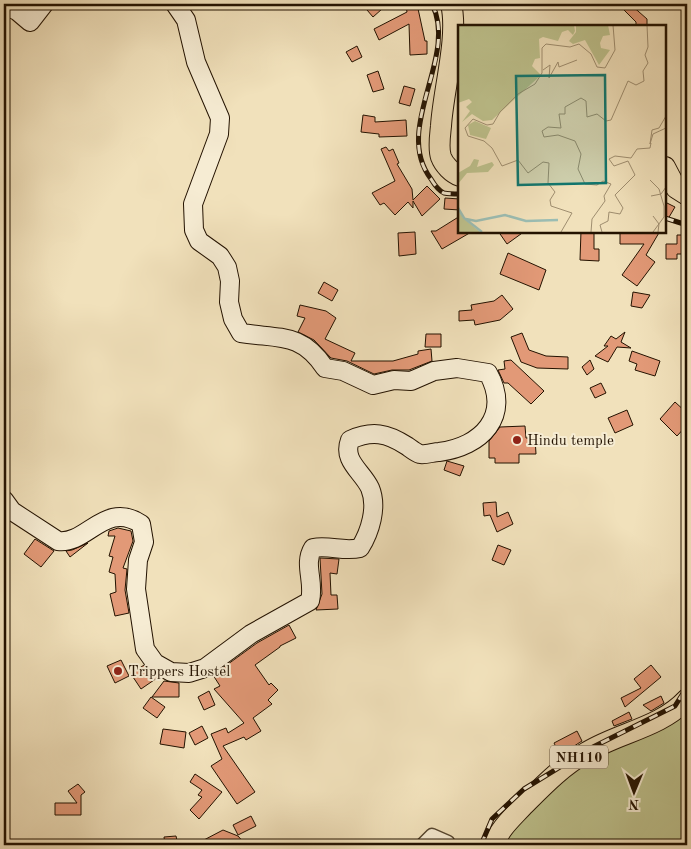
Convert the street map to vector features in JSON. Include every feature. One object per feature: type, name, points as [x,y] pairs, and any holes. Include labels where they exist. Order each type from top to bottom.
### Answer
[{"type":"highway","points":[[450,4],[453,13],[452,35],[442,105],[440,145],[441,157],[448,167],[458,174]]},
{"type":"highway","points":[[666,169],[676,188],[687,195]]},
{"type":"highway","name":"NH110","points":[[494,845],[496,838],[508,821],[541,787],[564,768],[588,751],[662,720],[687,699]]},
{"type":"main road","points":[[4,5],[17,11],[30,22],[44,4]]},
{"type":"main road","points":[[4,500],[12,511],[58,541],[67,542],[104,520],[132,518],[141,524],[144,542],[138,560],[136,589],[145,649],[155,663],[171,672],[189,672],[205,668],[251,634],[310,600],[312,591],[308,556],[313,548],[324,546],[348,551],[360,548],[369,534],[373,500],[370,488],[349,459],[346,450],[350,440],[376,432],[391,436],[420,454],[450,450],[471,444],[488,430],[495,414],[494,384],[488,374],[480,371],[457,368],[434,370],[412,381],[394,380],[373,385],[343,371],[325,368],[315,354],[304,344],[277,336],[241,333],[233,319],[229,302],[230,281],[227,268],[220,256],[199,241],[194,230],[193,204],[219,134],[220,118],[196,62],[186,20],[175,4]]},
{"type":"street","points":[[422,845],[432,835],[448,842],[447,845]]},
{"type":"green space","points":[[687,713],[687,845],[502,845],[504,839],[573,769]]},
{"type":"building","points":[[373,4],[378,4],[382,9],[373,17],[367,10]]},
{"type":"building","points":[[417,4],[425,41],[427,41],[427,54],[410,55],[409,24],[379,40],[374,29],[407,12],[406,6]]},
{"type":"building","points":[[630,4],[647,19],[647,25],[636,25],[636,22],[624,10]]},
{"type":"building","points":[[357,46],[362,57],[352,62],[346,52]]},
{"type":"building","points":[[378,71],[384,89],[373,92],[367,75]]},
{"type":"building","points":[[404,86],[415,89],[410,106],[399,103]]},
{"type":"building","points":[[363,115],[375,117],[375,122],[406,120],[407,136],[379,137],[379,134],[361,132]]},
{"type":"building","points":[[386,147],[389,151],[393,149],[399,163],[397,164],[412,189],[413,200],[427,186],[440,199],[422,216],[413,201],[413,208],[408,202],[395,215],[384,203],[380,205],[372,193],[395,181],[381,149]]},
{"type":"building","points":[[445,198],[458,199],[458,210],[444,209]]},
{"type":"building","points":[[666,202],[675,207],[666,222]]},
{"type":"building","points":[[458,217],[458,232],[471,232],[442,249],[431,231],[436,231]]},
{"type":"building","points":[[415,232],[416,254],[399,256],[398,233]]},
{"type":"building","points":[[499,232],[524,232],[507,244]]},
{"type":"building","points":[[581,232],[594,232],[594,249],[599,249],[599,261],[580,260]]},
{"type":"building","points":[[620,232],[659,232],[646,255],[655,262],[637,286],[622,275],[644,244],[620,244]]},
{"type":"building","points":[[677,235],[687,235],[687,254],[677,254],[677,259],[666,259],[666,244],[677,244]]},
{"type":"building","points":[[508,253],[546,270],[539,290],[500,274]]},
{"type":"building","points":[[324,282],[338,290],[332,301],[318,293]]},
{"type":"building","points":[[633,292],[650,295],[642,308],[631,306]]},
{"type":"building","points":[[502,295],[513,309],[500,320],[475,325],[474,320],[459,321],[459,311],[472,310],[471,305],[494,301]]},
{"type":"building","points":[[300,305],[326,311],[336,318],[325,339],[355,353],[351,361],[393,361],[418,354],[418,351],[431,349],[432,361],[409,370],[392,370],[374,374],[347,361],[331,358],[314,340],[298,332],[305,318],[297,316]]},
{"type":"building","points":[[625,332],[621,342],[631,348],[617,347],[608,362],[595,356],[608,346],[604,346],[611,336],[616,339]]},
{"type":"building","points":[[522,333],[529,350],[546,356],[568,357],[568,369],[537,368],[521,362],[511,337]]},
{"type":"building","points":[[426,334],[441,334],[441,347],[425,347]]},
{"type":"building","points":[[632,351],[660,361],[655,376],[635,370],[637,364],[629,361]]},
{"type":"building","points":[[511,360],[544,391],[531,404],[508,383],[504,383],[498,370],[505,369],[504,361]]},
{"type":"building","points":[[590,360],[594,369],[587,375],[582,367]]},
{"type":"building","points":[[601,383],[606,393],[595,398],[590,388]]},
{"type":"building","points":[[675,402],[687,413],[687,425],[677,436],[660,419]]},
{"type":"building","points":[[627,410],[633,425],[615,433],[608,418]]},
{"type":"building","points":[[525,426],[526,438],[535,438],[536,454],[519,454],[519,463],[495,463],[495,458],[489,458],[489,441],[500,427]]},
{"type":"building","points":[[447,461],[464,466],[460,476],[444,470]]},
{"type":"building","points":[[496,502],[497,517],[508,512],[513,524],[497,532],[490,515],[484,516],[483,503]]},
{"type":"building","points":[[118,528],[131,531],[133,541],[123,568],[127,569],[125,590],[129,613],[115,616],[110,594],[116,592],[115,574],[109,572],[113,557],[109,556],[115,536],[108,536],[109,531]]},
{"type":"building","points":[[35,539],[54,551],[41,567],[24,554]]},
{"type":"building","points":[[88,543],[70,557],[66,551],[72,550]]},
{"type":"building","points":[[498,545],[511,550],[504,565],[492,560]]},
{"type":"building","points":[[320,558],[339,559],[337,574],[330,573],[331,595],[337,595],[338,609],[316,610],[322,594]]},
{"type":"building","points":[[289,625],[296,638],[280,646],[255,665],[269,685],[271,683],[278,690],[268,700],[272,704],[253,718],[261,731],[246,740],[244,737],[223,746],[255,792],[237,804],[211,766],[222,759],[211,734],[226,728],[228,733],[244,723],[214,689],[220,686],[213,675],[257,643]]},
{"type":"building","name":"Trippers Hostel","points":[[121,660],[129,676],[115,683],[107,666]]},
{"type":"building","points":[[144,665],[157,678],[141,689],[131,674]]},
{"type":"building","points":[[651,665],[661,677],[625,707],[621,698],[641,688],[634,679]]},
{"type":"building","points":[[164,681],[179,683],[179,697],[152,697]]},
{"type":"building","points":[[209,691],[215,705],[204,710],[198,697]]},
{"type":"building","points":[[661,696],[664,703],[651,711],[643,705]]},
{"type":"building","points":[[151,697],[165,707],[157,718],[143,708]]},
{"type":"building","points":[[629,712],[632,719],[614,726],[612,721]]},
{"type":"building","points":[[202,726],[208,738],[195,745],[189,733]]},
{"type":"building","points":[[163,729],[186,732],[184,748],[160,744]]},
{"type":"building","points":[[577,731],[582,741],[560,755],[554,743]]},
{"type":"building","points":[[195,774],[222,792],[199,819],[190,810],[202,797],[198,795],[202,790],[190,782]]},
{"type":"building","points":[[78,784],[85,792],[81,795],[81,815],[55,815],[55,803],[77,803],[68,791]]},
{"type":"building","points":[[251,816],[256,826],[238,835],[233,825]]},
{"type":"building","points":[[223,830],[238,836],[246,845],[212,845],[202,841]]},
{"type":"building","points":[[176,836],[178,845],[165,845],[164,837]]},
{"type":"railway","points":[[432,4],[438,25],[438,47],[421,115],[418,138],[421,159],[435,185],[444,193],[458,194]]},
{"type":"railway","points":[[666,218],[687,225]]},
{"type":"railway","points":[[481,845],[492,819],[524,789],[591,748],[675,706],[687,687]]},
{"type":"place","name":"Hindu temple","points":[[517,440]]},
{"type":"place","name":"Trippers Hostel","points":[[118,671]]}]
